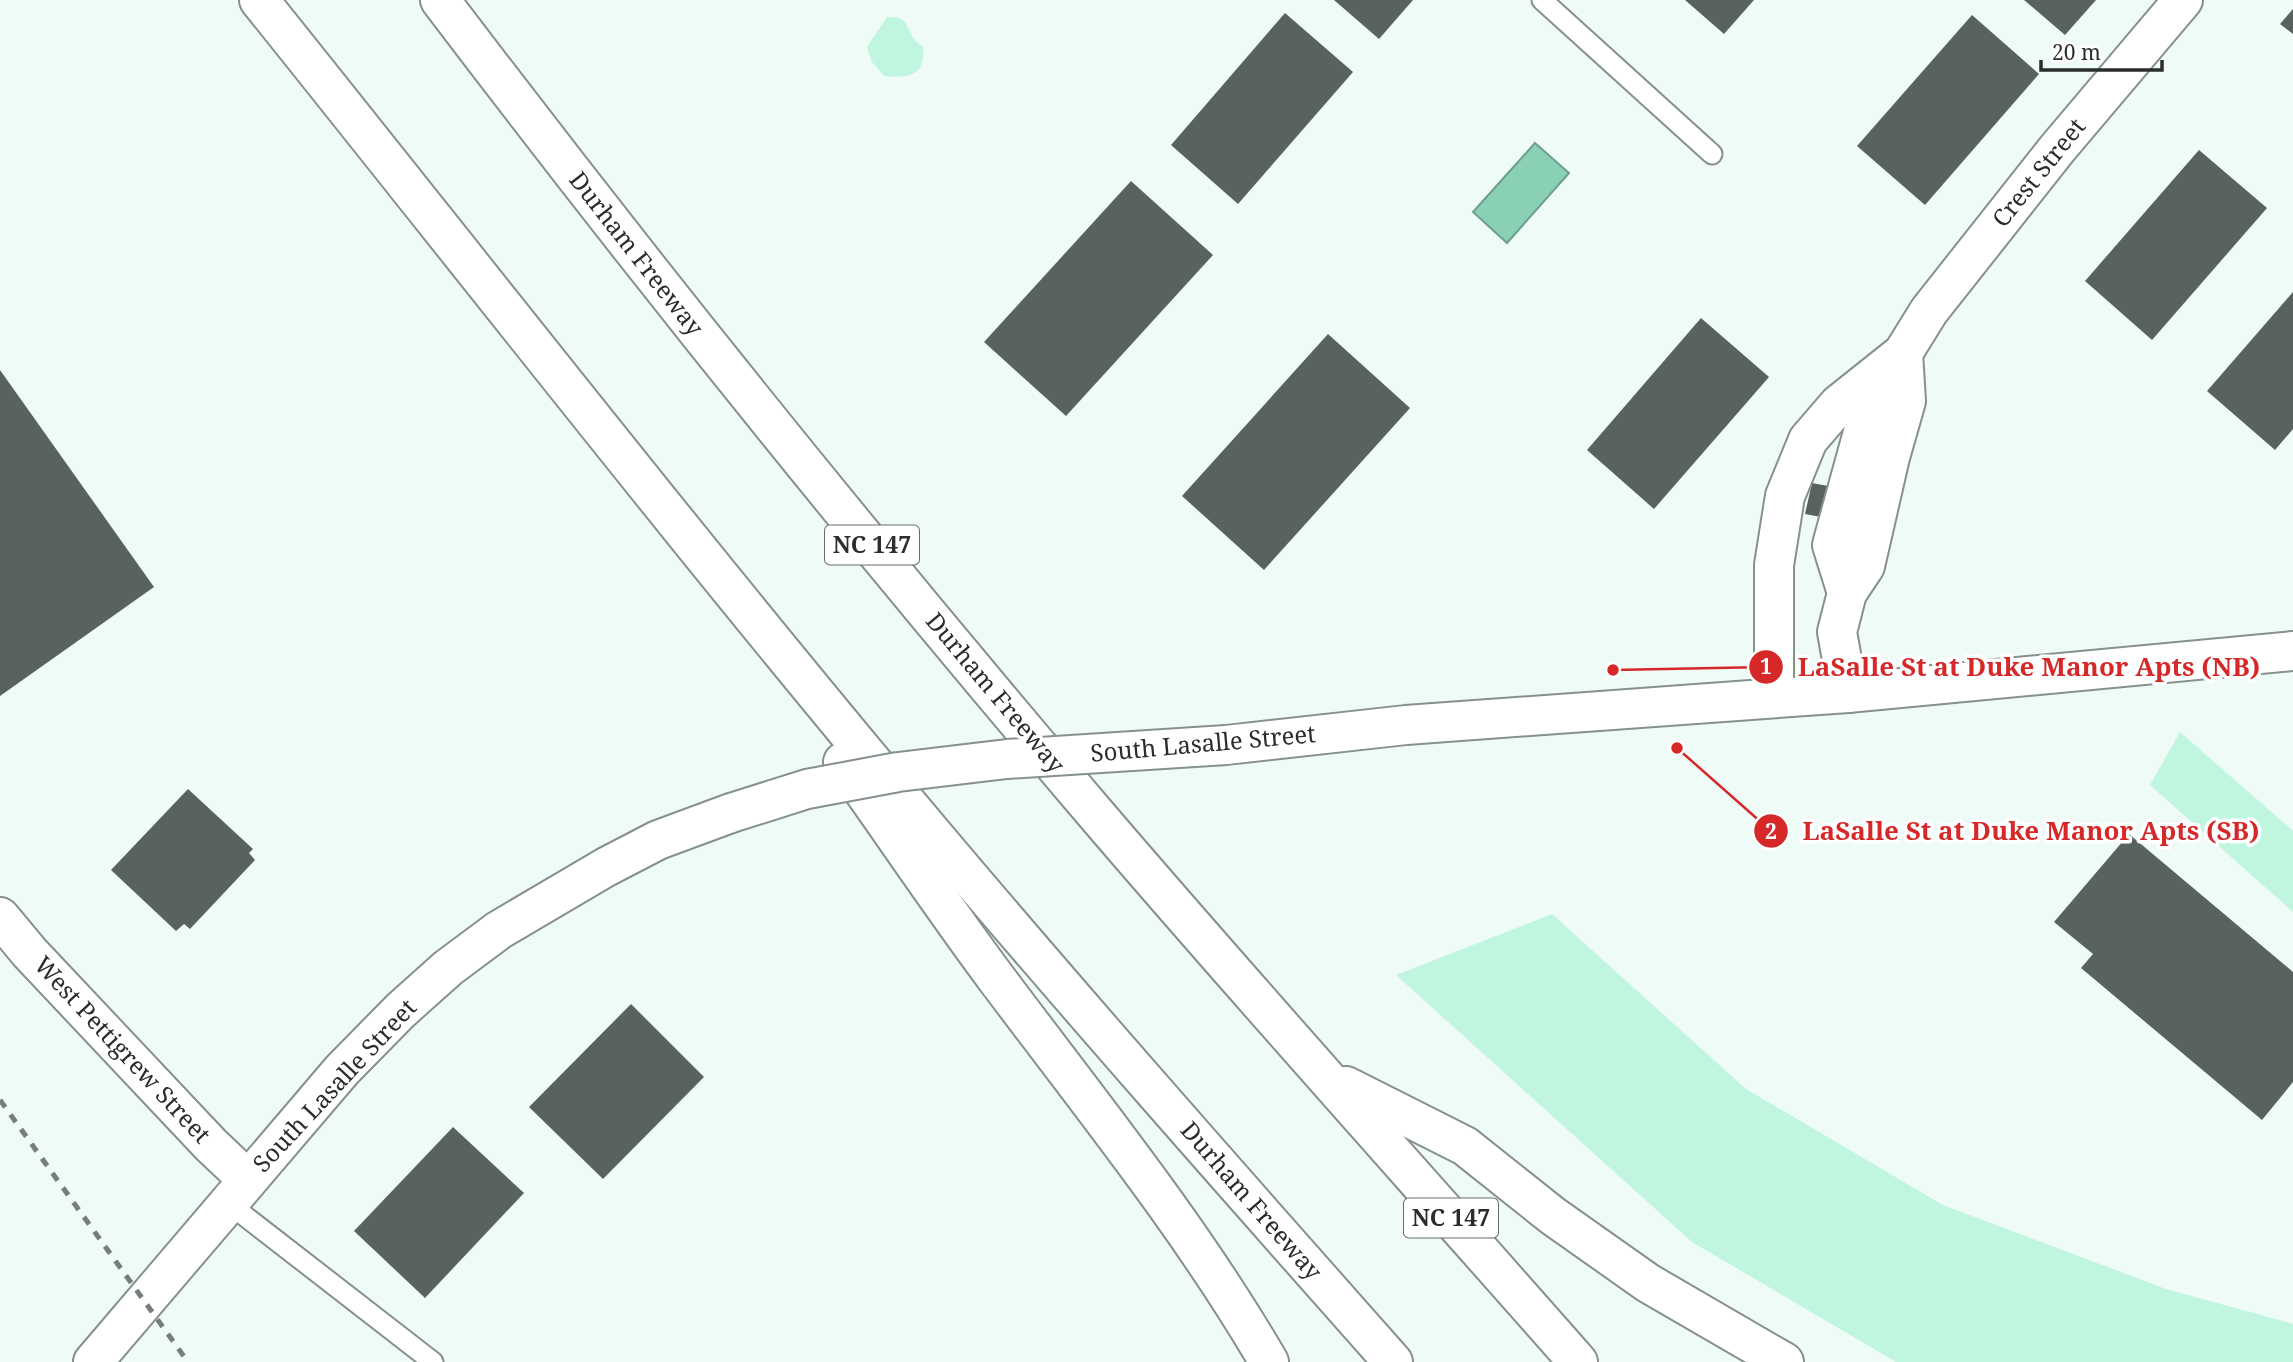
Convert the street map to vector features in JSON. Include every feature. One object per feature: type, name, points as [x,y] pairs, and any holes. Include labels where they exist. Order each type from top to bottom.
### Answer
[{"type":"main road","name":"Durham Freeway","points":[[259,0],[672,518],[932,833],[1393,1362]]},
{"type":"main road","name":"Durham Freeway","points":[[440,0],[758,408],[1072,785],[1578,1362]]},
{"type":"main road","name":"Crest Street","points":[[1774,697],[1774,565],[1784,496],[1808,440],[1839,404],[1891,363],[2057,149],[2183,0]]},
{"type":"main road","points":[[1848,692],[1837,632],[1847,593],[1865,566],[1906,401],[1891,363]]},
{"type":"main road","points":[[672,518],[998,981],[1133,1160],[1208,1266],[1269,1362]]},
{"type":"main road","name":"South Lasalle Street","points":[[93,1362],[342,1070],[448,968],[499,930],[586,878],[658,840],[731,813],[807,789],[898,772],[1007,759],[1226,745],[1406,725],[1848,692],[2293,651]]},
{"type":"main road","name":"West Pettigrew Street","points":[[0,917],[30,953],[184,1117],[238,1191]]},
{"type":"main road","points":[[1324,1074],[1465,1146],[1553,1216],[1647,1283],[1784,1362]]},
{"type":"lane","points":[[1542,0],[1712,154]]},
{"type":"lane","points":[[238,1191],[433,1362]]},
{"type":"shaded area","points":[[887,17],[903,20],[914,39],[923,47],[921,64],[914,73],[884,76],[872,62],[867,47]]},
{"type":"shaded area","points":[[1535,143],[1569,173],[1507,243],[1473,212]]},
{"type":"shaded area","points":[[2180,732],[2293,831],[2293,912],[2150,785]]},
{"type":"shaded area","points":[[1552,914],[1746,1089],[1943,1205],[2166,1289],[2293,1324],[2293,1362],[1896,1362],[1692,1242],[1396,975]]},
{"type":"building","points":[[1334,0],[1413,0],[1379,39]]},
{"type":"building","points":[[1685,0],[1754,0],[1724,34]]},
{"type":"building","points":[[2024,0],[2096,0],[2065,35]]},
{"type":"building","points":[[2293,9],[2293,34],[2280,24]]},
{"type":"building","points":[[1285,13],[1353,72],[1238,204],[1171,145]]},
{"type":"building","points":[[1972,15],[2039,74],[1925,205],[1857,146]]},
{"type":"building","points":[[2199,150],[2267,208],[2152,340],[2085,281]]},
{"type":"building","points":[[1131,181],[1213,255],[1066,416],[984,342]]},
{"type":"building","points":[[2293,292],[2293,429],[2275,450],[2207,391]]},
{"type":"building","points":[[1701,318],[1769,377],[1654,509],[1587,450]]},
{"type":"building","points":[[1328,334],[1410,408],[1264,570],[1182,496]]},
{"type":"building","points":[[0,370],[154,587],[0,696]]},
{"type":"building","points":[[1812,483],[1828,486],[1821,517],[1805,514]]},
{"type":"building","points":[[188,789],[253,849],[249,853],[255,860],[190,929],[184,924],[176,931],[111,870]]},
{"type":"building","points":[[2129,834],[2293,972],[2293,1082],[2262,1120],[2081,968],[2093,954],[2054,922]]},
{"type":"building","points":[[631,1004],[704,1077],[603,1179],[529,1107]]},
{"type":"building","points":[[453,1127],[524,1193],[425,1298],[354,1231]]},
{"type":"railway","points":[[0,1100],[188,1362]]},
{"type":"place","name":"LaSalle St at Duke Manor Apts (NB)","points":[[1613,670]]},
{"type":"place","name":"LaSalle St at Duke Manor Apts (SB)","points":[[1677,748]]}]
